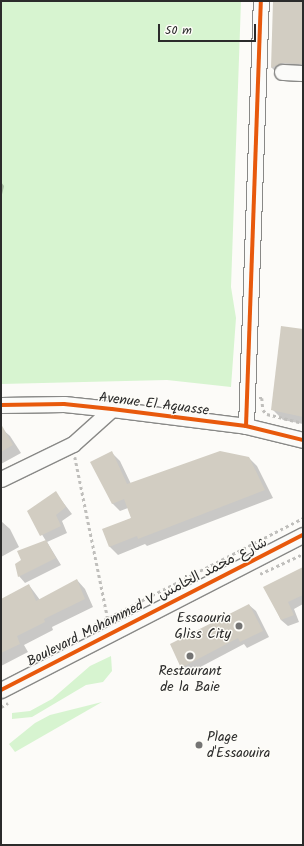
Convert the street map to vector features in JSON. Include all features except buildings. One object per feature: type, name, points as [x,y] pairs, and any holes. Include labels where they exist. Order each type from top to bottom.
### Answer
[{"type":"street","points":[[246,426],[261,1]]},
{"type":"street","points":[[282,72],[303,73]]},
{"type":"street","name":"Avenue El Aquasse","points":[[1,405],[64,404],[112,409],[246,426],[303,440]]},
{"type":"street","points":[[1,479],[73,444],[112,409]]},
{"type":"street","name":"Boulevard Mohammed V شارع محمد الخامس","points":[[1,690],[303,535]]},
{"type":"path","points":[[247,396],[262,398],[263,410],[267,414],[303,423]]},
{"type":"path","points":[[73,444],[108,618],[114,632]]},
{"type":"path","points":[[81,632],[303,518]]},
{"type":"green space","points":[[1,1],[241,1],[231,287],[236,318],[231,387],[167,380],[1,384]]},
{"type":"green space","points":[[111,656],[112,671],[103,682],[86,685],[32,717],[12,719],[12,713],[30,711],[52,699],[90,666]]},
{"type":"green space","points":[[102,702],[15,752],[9,744],[35,723],[50,715]]},
{"type":"cycle path","points":[[246,426],[261,1]]},
{"type":"cycle path","points":[[1,405],[64,404],[112,409],[246,426],[303,440]]},
{"type":"cycle path","points":[[1,690],[303,535]]},
{"type":"place","name":"Essaouria Gliss City","points":[[239,626]]},
{"type":"place","name":"Restaurant de la Baie","points":[[190,656]]},
{"type":"place","name":"Plage d'Essaouira","points":[[199,745]]}]
